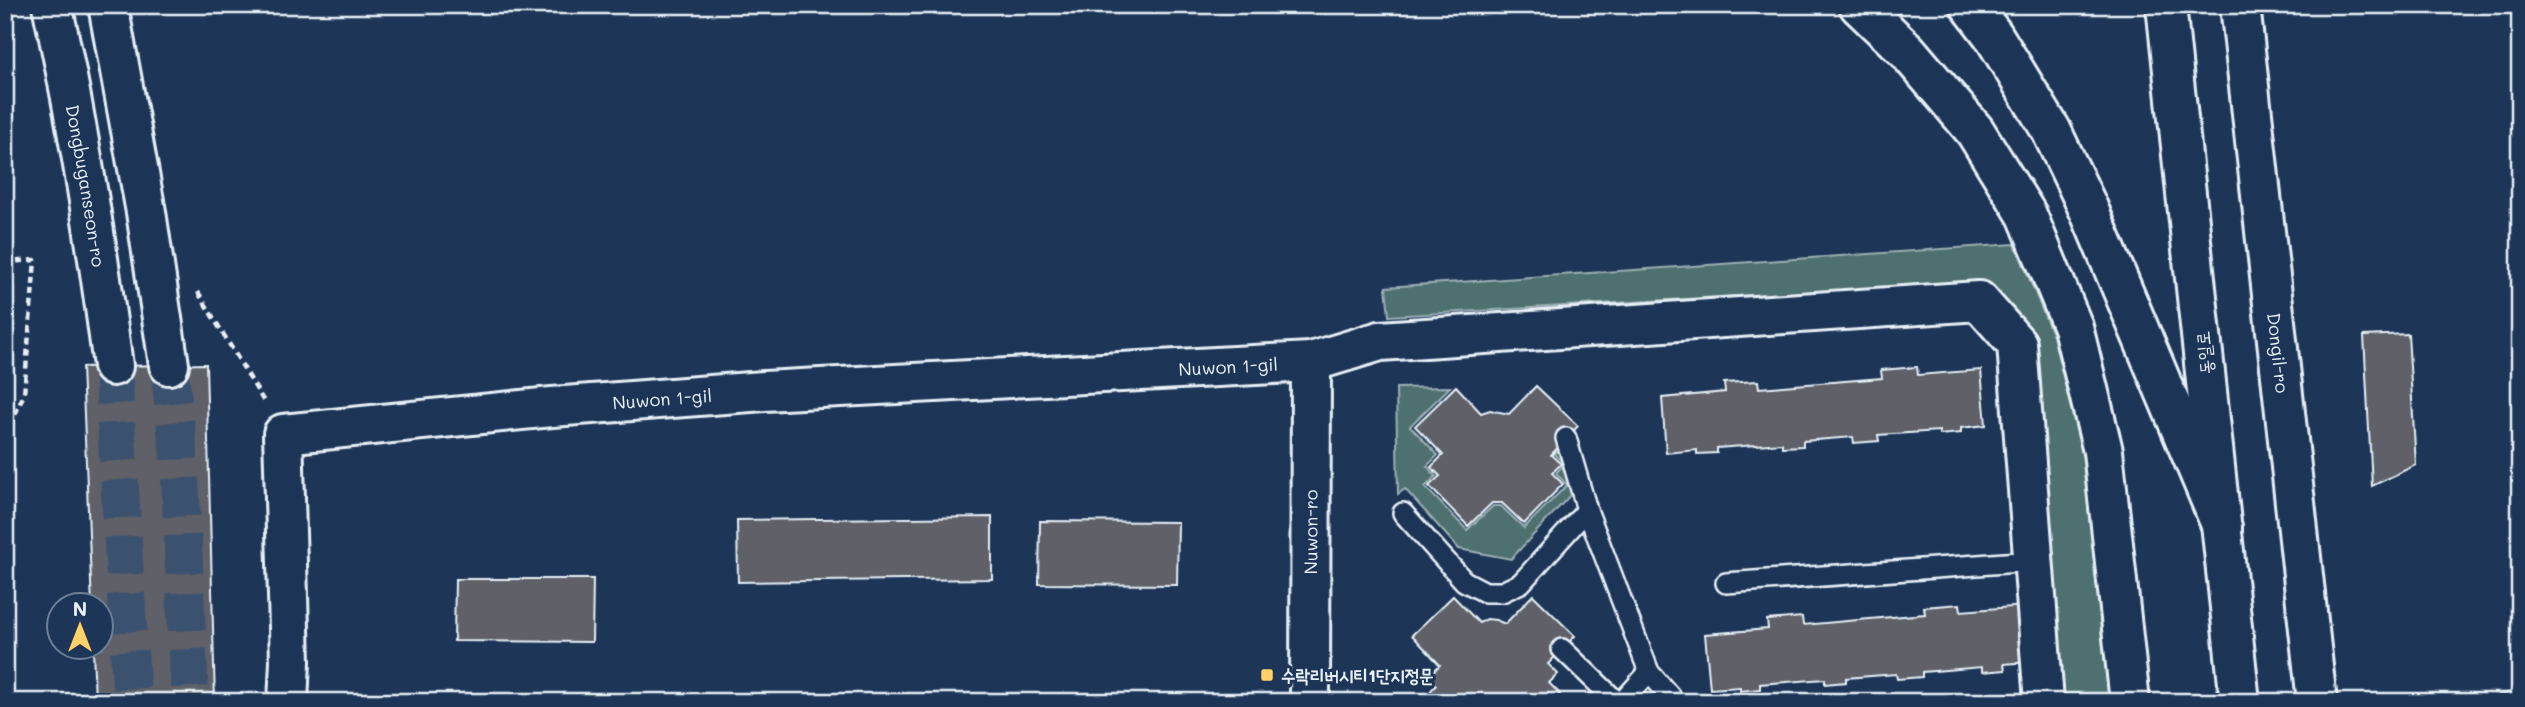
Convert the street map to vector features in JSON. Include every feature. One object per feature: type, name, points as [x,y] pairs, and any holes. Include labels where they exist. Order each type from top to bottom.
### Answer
[{"type":"main road","name":"Dongbuganseon-ro","points":[[52,5],[69,82],[96,234],[113,366]]},
{"type":"main road","points":[[108,5],[146,212],[169,365]]},
{"type":"main road","points":[[1859,5],[1908,52],[1975,131],[2027,215],[2073,327],[2103,451],[2130,702]]},
{"type":"main road","points":[[1970,5],[1993,35],[2051,130],[2089,210],[2222,527]]},
{"type":"main road","name":"동일로","points":[[2166,5],[2240,702]]},
{"type":"main road","name":"Dongil-ro","points":[[2240,5],[2317,702]]},
{"type":"main road","name":"Nuwon 1-gil","points":[[283,434],[552,407],[751,392],[1311,362],[1380,341],[1612,337],[1979,301],[2017,344],[2033,561]]},
{"type":"main road","name":"Nuwon-ro","points":[[1310,702],[1311,362]]},
{"type":"main road","points":[[283,434],[290,661],[288,702]]},
{"type":"main road","points":[[2033,561],[2044,702]]},
{"type":"lane","points":[[1566,438],[1587,510],[1649,672],[1675,702]]},
{"type":"lane","points":[[1403,513],[1464,581],[1485,592],[1502,592],[1521,583],[1587,510]]},
{"type":"lane","points":[[1726,583],[2033,561]]},
{"type":"lane","points":[[1562,649],[1617,702]]},
{"type":"lane","points":[[1622,702],[1649,672]]},
{"type":"path","points":[[5,262],[34,260],[24,394],[5,438]]},
{"type":"path","points":[[194,287],[283,434]]},
{"type":"green space","points":[[2015,244],[2053,336],[2083,458],[2109,702],[2060,702],[2032,336],[1982,282],[1389,316],[1386,287]]},
{"type":"green space","points":[[1450,387],[1410,426],[1438,455],[1427,466],[1436,476],[1425,487],[1467,530],[1493,506],[1501,506],[1524,528],[1567,485],[1556,473],[1564,464],[1554,454],[1563,446],[1575,490],[1511,559],[1459,549],[1405,489],[1398,494],[1396,388]]},
{"type":"building","points":[[2408,334],[2416,465],[2372,486],[2364,336]]},
{"type":"building","points":[[206,364],[215,702],[95,702],[94,662],[116,662],[116,592],[91,592],[82,367]]},
{"type":"building","points":[[1917,367],[1918,375],[1981,370],[1986,425],[1961,428],[1961,433],[1939,435],[1939,431],[1878,435],[1879,441],[1854,443],[1853,437],[1803,441],[1803,446],[1782,447],[1782,443],[1717,448],[1717,453],[1697,454],[1697,450],[1666,453],[1662,398],[1725,392],[1724,383],[1758,381],[1759,388],[1882,378],[1881,370]]},
{"type":"building","points":[[1456,386],[1481,413],[1490,410],[1509,414],[1536,386],[1578,426],[1551,455],[1561,464],[1552,473],[1563,484],[1524,524],[1502,503],[1492,503],[1468,526],[1429,486],[1440,476],[1431,467],[1443,455],[1415,426]]},
{"type":"building","points":[[992,517],[992,579],[738,582],[737,520]]},
{"type":"building","points":[[1040,521],[1178,522],[1177,585],[1039,584]]},
{"type":"building","points":[[455,579],[593,579],[592,642],[454,641]]},
{"type":"building","points":[[1533,595],[1575,636],[1548,664],[1558,674],[1549,683],[1560,694],[1553,702],[1431,702],[1426,696],[1436,685],[1427,677],[1440,665],[1412,635],[1453,596],[1479,623],[1487,619],[1505,624]]},
{"type":"building","points":[[1960,604],[1961,611],[2025,606],[2029,662],[2004,664],[2005,670],[1982,672],[1982,667],[1922,672],[1922,677],[1897,679],[1896,674],[1846,678],[1846,682],[1825,684],[1825,679],[1760,684],[1760,689],[1740,691],[1740,687],[1710,689],[1705,634],[1768,629],[1767,620],[1802,617],[1803,625],[1925,614],[1924,607]]},
{"type":"building","points":[[2520,690],[2520,702],[2472,702]]},
{"type":"tunnel","points":[[169,365],[179,456],[190,702]]},
{"type":"tunnel","points":[[113,366],[132,702]]},
{"type":"place","name":"수락리버시티1단지정문","points":[[1267,675]]}]
